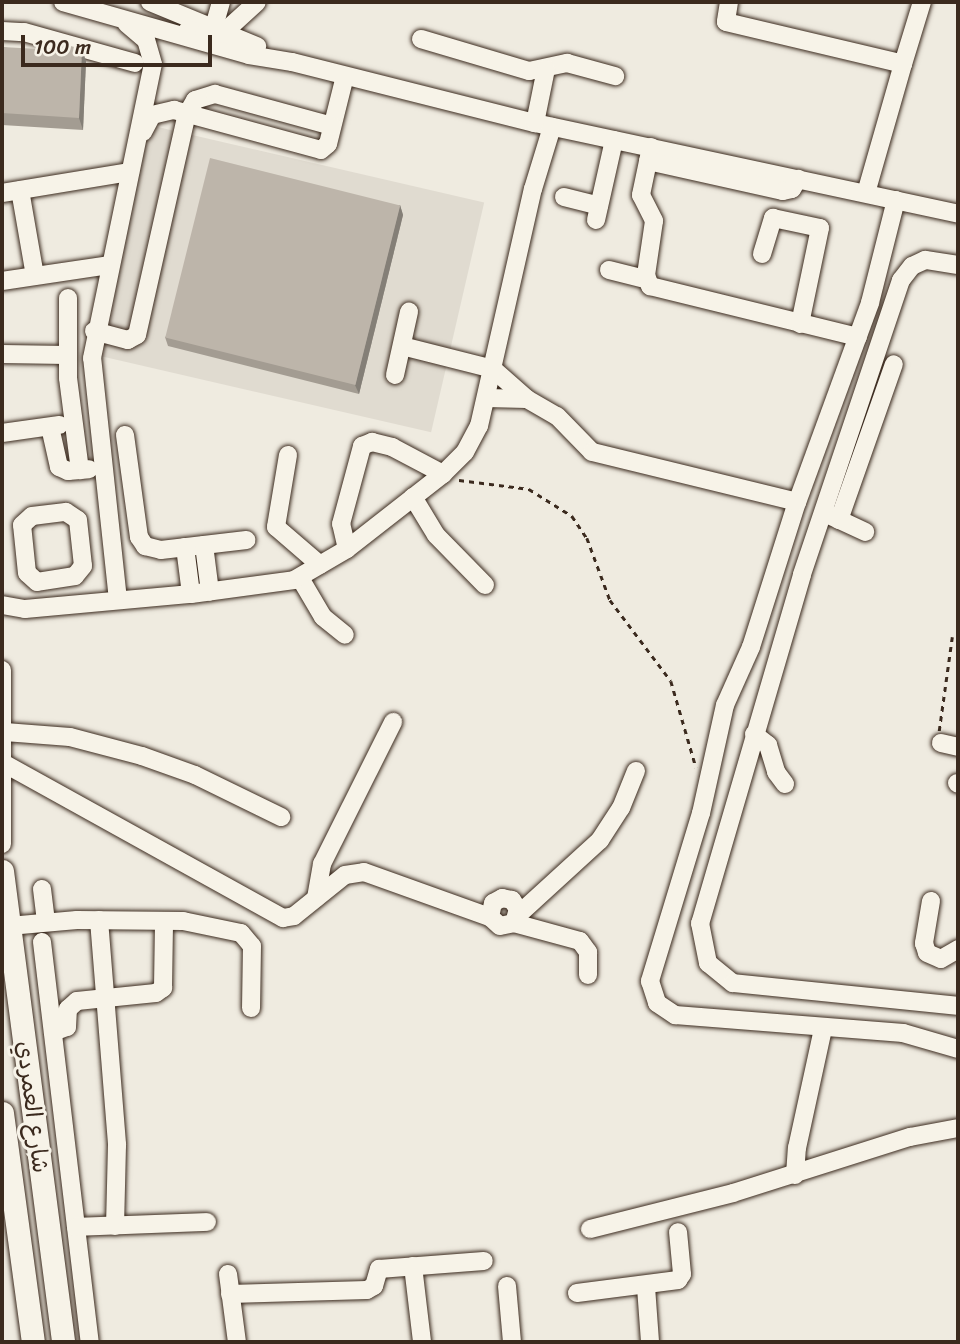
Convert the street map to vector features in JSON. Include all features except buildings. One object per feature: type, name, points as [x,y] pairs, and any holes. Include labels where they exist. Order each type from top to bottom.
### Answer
[{"type":"main road","name":"شارع العمردي","points":[[2,871],[62,1342]]},
{"type":"main road","name":"شارع العمردي","points":[[2,1114],[33,1342]]},
{"type":"main road","points":[[44,1201],[59,1240],[77,1342]]},
{"type":"street","points":[[63,2],[249,55],[292,62],[543,125],[614,139],[649,154],[798,179],[958,214]]},
{"type":"street","points":[[86,2],[198,34],[218,32],[257,2]]},
{"type":"street","points":[[150,2],[292,62]]},
{"type":"street","points":[[188,20],[204,14],[213,2]]},
{"type":"street","points":[[218,32],[220,2]]},
{"type":"street","points":[[729,2],[726,22],[904,64]]},
{"type":"street","points":[[866,193],[922,2]]},
{"type":"street","points":[[118,600],[92,372],[94,331],[153,57],[146,40],[121,19]]},
{"type":"street","points":[[2,31],[24,32],[135,63]]},
{"type":"street","points":[[421,39],[523,70],[546,69],[573,63],[615,76]]},
{"type":"street","points":[[2,605],[25,609],[191,594],[300,578],[347,549],[443,474],[475,435],[486,398],[533,189],[543,125],[546,69]]},
{"type":"street","points":[[132,163],[152,115],[168,109],[317,151],[327,147],[342,76]]},
{"type":"street","points":[[94,331],[128,340],[137,335],[187,114],[195,100],[215,94],[334,120]]},
{"type":"street","points":[[563,198],[597,213],[614,139]]},
{"type":"street","points":[[646,279],[654,221],[641,195],[649,154]]},
{"type":"street","points":[[2,193],[132,163]]},
{"type":"street","points":[[20,190],[35,276]]},
{"type":"street","points":[[896,200],[858,337],[797,502],[751,648],[725,705],[706,793],[650,974],[653,996],[668,1012],[687,1017],[916,1034],[958,1049]]},
{"type":"street","points":[[762,254],[773,218],[820,228],[800,324]]},
{"type":"street","points":[[958,265],[925,260],[912,266],[901,280],[831,516],[754,734],[701,912],[702,945],[713,970],[741,985],[958,1006]]},
{"type":"street","points":[[2,281],[108,265]]},
{"type":"street","points":[[610,270],[646,279],[657,290],[858,337]]},
{"type":"street","points":[[80,470],[67,355],[68,305],[98,312]]},
{"type":"street","points":[[395,375],[409,312]]},
{"type":"street","points":[[402,346],[492,369],[527,399],[557,416],[592,452],[797,502]]},
{"type":"street","points":[[2,355],[67,355]]},
{"type":"street","points":[[831,516],[894,364]]},
{"type":"street","points":[[486,398],[527,399]]},
{"type":"street","points":[[2,433],[73,424]]},
{"type":"street","points":[[50,427],[59,467],[80,470],[102,467]]},
{"type":"street","points":[[125,435],[141,542],[155,551],[246,540]]},
{"type":"street","points":[[347,549],[341,524],[362,446],[372,442],[399,449],[443,474]]},
{"type":"street","points":[[288,455],[276,527],[320,565]]},
{"type":"street","points":[[413,497],[436,535],[485,585]]},
{"type":"street","points":[[66,512],[78,520],[83,566],[75,576],[56,580],[37,582],[30,577],[21,530],[32,516],[66,512]]},
{"type":"street","points":[[831,516],[865,532]]},
{"type":"street","points":[[204,545],[210,592]]},
{"type":"street","points":[[185,547],[191,594]]},
{"type":"street","points":[[300,578],[323,617],[345,635]]},
{"type":"street","points":[[56,580],[59,605]]},
{"type":"street","points":[[2,670],[5,732],[2,844]]},
{"type":"street","points":[[316,898],[321,864],[393,722]]},
{"type":"street","points":[[5,732],[70,737],[142,756],[195,775],[281,817]]},
{"type":"street","points":[[754,734],[768,745],[776,772],[785,784]]},
{"type":"street","points":[[5,764],[283,918],[294,916],[345,875],[364,872],[490,917],[500,926],[516,919],[540,891],[572,869],[600,840],[621,808],[635,771]]},
{"type":"street","points":[[42,889],[46,921]]},
{"type":"street","points":[[490,917],[493,903],[540,891]]},
{"type":"street","points":[[507,898],[516,904],[516,919]]},
{"type":"street","points":[[931,901],[924,943],[928,953],[941,959],[958,949]]},
{"type":"street","points":[[516,919],[580,941],[588,953],[588,975]]},
{"type":"street","points":[[9,926],[46,921],[99,920],[164,921],[216,926],[249,938],[251,1008]]},
{"type":"street","points":[[99,920],[119,1173],[115,1226]]},
{"type":"street","points":[[53,1032],[67,1027],[73,1002],[156,993],[163,988],[164,921]]},
{"type":"street","points":[[42,942],[90,1342]]},
{"type":"street","points":[[795,1175],[823,1029]]},
{"type":"street","points":[[590,1229],[795,1175],[910,1137],[958,1128]]},
{"type":"street","points":[[76,1227],[206,1222]]},
{"type":"street","points":[[577,1293],[646,1287],[681,1277],[678,1231]]},
{"type":"street","points":[[230,1294],[367,1290],[374,1286],[377,1270],[484,1261]]},
{"type":"street","points":[[413,1266],[422,1342]]},
{"type":"street","points":[[228,1274],[237,1342]]},
{"type":"street","points":[[507,1286],[512,1342]]},
{"type":"street","points":[[646,1287],[650,1342]]},
{"type":"path","points":[[443,474],[475,484],[529,489],[551,499],[572,516],[587,538],[610,600],[671,681],[706,793]]},
{"type":"path","points":[[950,745],[938,742],[952,637]]},
{"type":"shaded area","points":[[149,125],[484,202],[431,432],[96,355]]}]
